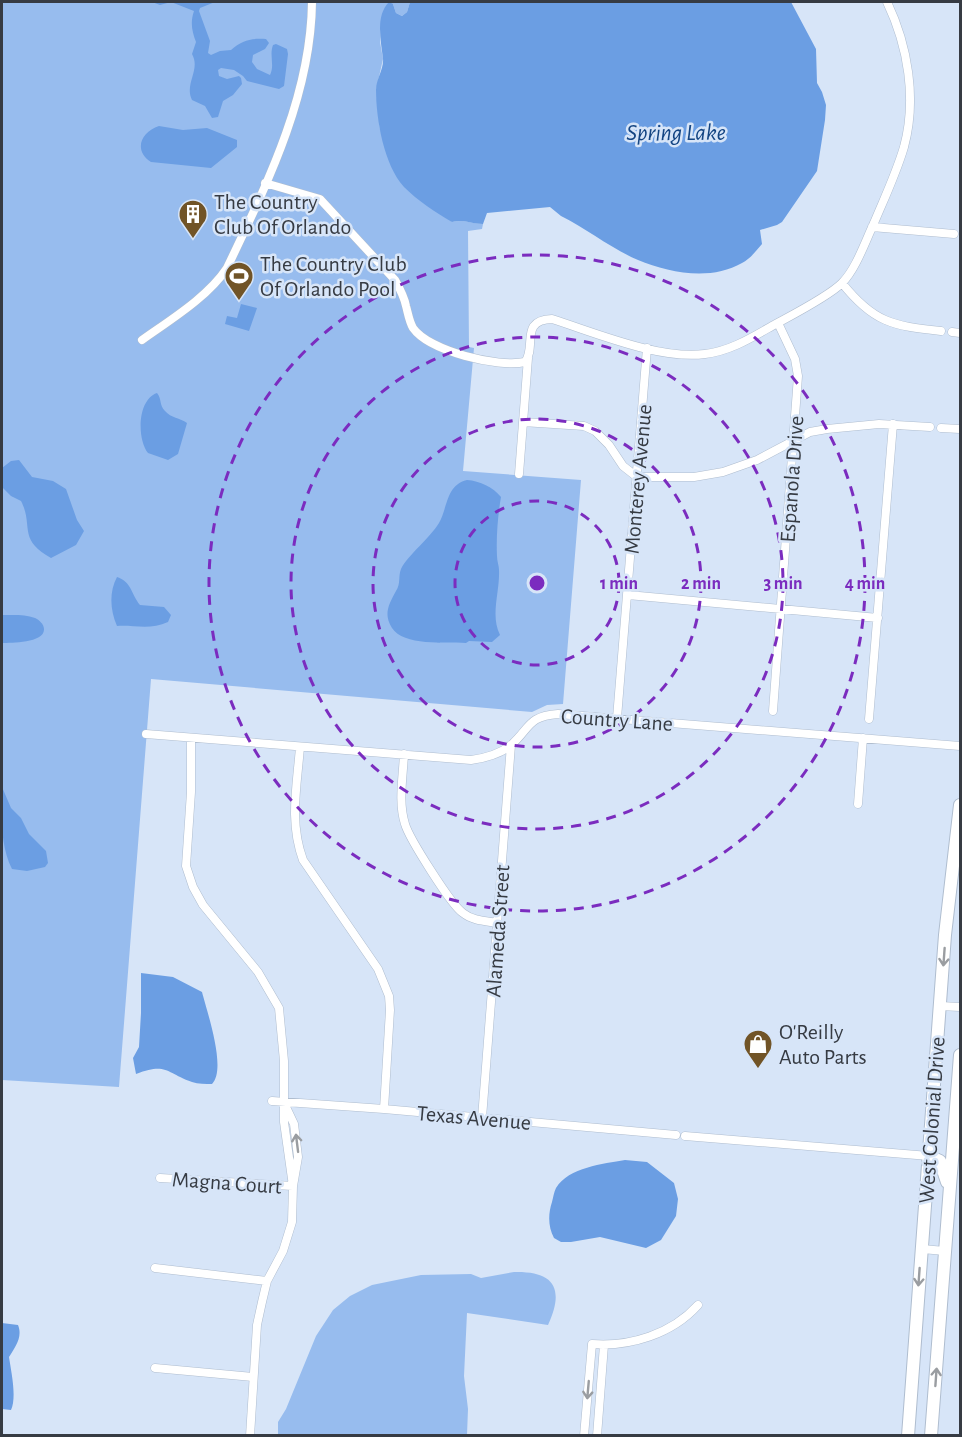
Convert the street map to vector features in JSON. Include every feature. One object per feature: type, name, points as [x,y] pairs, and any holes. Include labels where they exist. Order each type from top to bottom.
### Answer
[{"type":"highway","name":"West Colonial Drive","points":[[908,1436],[947,917],[960,805]]},
{"type":"highway","name":"West Colonial Drive","points":[[931,1436],[960,1055]]},
{"type":"highway","points":[[929,1156],[940,1161],[950,1192]]},
{"type":"street","points":[[142,340],[186,308],[224,273],[265,183],[297,100],[310,41],[312,2]]},
{"type":"street","points":[[519,474],[528,356],[532,329],[535,324],[544,319],[552,319],[647,348],[686,356],[707,354],[734,347],[842,283],[852,269],[893,177],[904,146],[909,119],[906,56],[897,22],[887,2]]},
{"type":"street","points":[[265,183],[320,199],[395,280],[403,294],[411,325],[425,338],[472,359],[521,363],[527,360],[528,356]]},
{"type":"street","points":[[872,227],[954,234]]},
{"type":"street","points":[[842,283],[868,312],[906,327],[941,331]]},
{"type":"street","name":"Espanola Drive","points":[[773,711],[798,376],[795,359],[778,323]]},
{"type":"street","name":"Monterey Avenue","points":[[617,718],[647,348]]},
{"type":"street","points":[[523,422],[584,426],[595,431],[609,445],[622,466],[637,477],[694,477],[723,472],[757,460],[810,432],[827,429],[893,424],[930,427]]},
{"type":"street","points":[[869,719],[893,424]]},
{"type":"street","points":[[940,428],[960,429]]},
{"type":"street","points":[[628,595],[878,618]]},
{"type":"street","name":"Country Lane","points":[[146,734],[471,760],[500,753],[512,745],[528,725],[547,714],[960,746]]},
{"type":"street","points":[[191,738],[191,792],[186,866],[203,905],[258,972],[279,1008],[283,1051],[284,1122],[293,1186],[292,1222],[283,1251],[267,1281],[257,1325],[250,1436]]},
{"type":"street","points":[[858,804],[863,738]]},
{"type":"street","name":"Alameda Street","points":[[482,1118],[512,745]]},
{"type":"street","points":[[300,747],[294,820],[296,841],[303,860],[378,969],[389,996],[384,1109]]},
{"type":"street","points":[[404,754],[401,801],[404,823],[412,841],[462,912],[479,921],[498,922]]},
{"type":"street","points":[[940,1006],[960,1007]]},
{"type":"street","name":"Texas Avenue","points":[[272,1101],[929,1156]]},
{"type":"street","name":"Magna Court","points":[[160,1178],[293,1186]]},
{"type":"street","points":[[922,1249],[945,1251]]},
{"type":"street","points":[[155,1268],[267,1281]]},
{"type":"street","points":[[584,1436],[592,1344],[620,1344],[665,1331],[689,1316],[698,1305]]},
{"type":"street","points":[[597,1436],[604,1345]]},
{"type":"street","points":[[155,1368],[254,1377]]},
{"type":"shaded area","name":"The Country Club Of Orlando","points":[[2,2],[410,2],[407,12],[402,16],[396,13],[393,4],[380,26],[383,59],[376,90],[380,130],[452,222],[483,224],[482,229],[468,231],[469,347],[474,348],[463,471],[581,480],[563,704],[547,705],[532,712],[151,679],[119,1087],[2,1080]]},
{"type":"shaded area","points":[[514,1272],[539,1275],[552,1284],[555,1292],[553,1312],[548,1325],[467,1313],[464,1376],[468,1409],[467,1435],[278,1435],[278,1422],[286,1409],[316,1336],[333,1310],[350,1296],[372,1285],[421,1275],[471,1274],[481,1278]]},
{"type":"water","points":[[152,2],[171,2],[160,5]]},
{"type":"water","points":[[171,2],[215,2],[200,8],[199,11],[210,41],[208,53],[211,55],[231,50],[247,40],[266,39],[269,43],[265,49],[253,55],[252,62],[257,69],[270,75],[273,45],[287,49],[284,86],[279,89],[247,81],[234,70],[221,68],[218,70],[219,76],[227,79],[239,76],[242,84],[233,95],[223,101],[218,117],[212,118],[205,106],[192,100],[190,94],[195,66],[192,54],[196,42],[192,27],[194,11]]},
{"type":"water","name":"Spring Lake","points":[[389,2],[393,4],[396,13],[402,16],[407,12],[410,2],[791,2],[816,49],[817,83],[826,105],[817,171],[782,222],[760,230],[762,244],[753,255],[730,269],[717,272],[690,273],[650,265],[619,250],[561,216],[550,207],[487,213],[483,224],[452,222],[427,206],[404,187],[391,167],[382,141],[376,90],[383,63],[380,21]]},
{"type":"water","points":[[159,126],[183,130],[207,128],[237,140],[237,147],[211,168],[151,162],[142,152],[142,142],[148,132]]},
{"type":"water","name":"The Country Club Of Orlando Pool","points":[[241,304],[257,308],[249,331],[225,324],[227,316],[237,318]]},
{"type":"water","points":[[157,393],[165,411],[187,423],[178,454],[168,460],[148,453],[142,439],[142,411],[150,397]]},
{"type":"water","points":[[19,460],[32,477],[53,481],[66,489],[77,520],[84,531],[76,545],[51,558],[40,551],[30,538],[21,501],[11,496],[2,487],[2,468],[11,461]]},
{"type":"water","points":[[467,480],[486,485],[501,497],[497,533],[499,578],[496,611],[500,635],[492,642],[469,641],[466,643],[426,642],[405,638],[392,628],[387,614],[398,586],[401,569],[439,523],[451,492]]},
{"type":"water","points":[[117,577],[126,582],[140,605],[164,607],[171,615],[168,622],[149,627],[117,626],[111,601]]},
{"type":"water","points":[[2,615],[23,615],[35,618],[43,625],[43,634],[34,640],[2,643]]},
{"type":"water","points":[[2,787],[11,808],[21,818],[29,834],[46,851],[48,863],[45,867],[27,871],[12,869],[3,840]]},
{"type":"water","points":[[141,973],[173,977],[202,992],[217,1054],[216,1077],[212,1084],[192,1082],[160,1069],[136,1074],[133,1058],[139,1047]]},
{"type":"water","points":[[625,1160],[647,1162],[674,1183],[678,1199],[676,1216],[661,1240],[646,1248],[600,1237],[571,1242],[561,1242],[554,1238],[549,1220],[550,1211],[555,1190],[562,1181],[569,1175],[587,1168]]},
{"type":"water","points":[[2,1323],[18,1325],[20,1334],[9,1357],[14,1391],[11,1410],[2,1409]]},
{"type":"place","name":"The Country Club Of Orlando","points":[[193,240]]},
{"type":"place","name":"The Country Club Of Orlando Pool","points":[[239,302]]},
{"type":"place","name":"O'Reilly Auto Parts","points":[[758,1070]]}]
